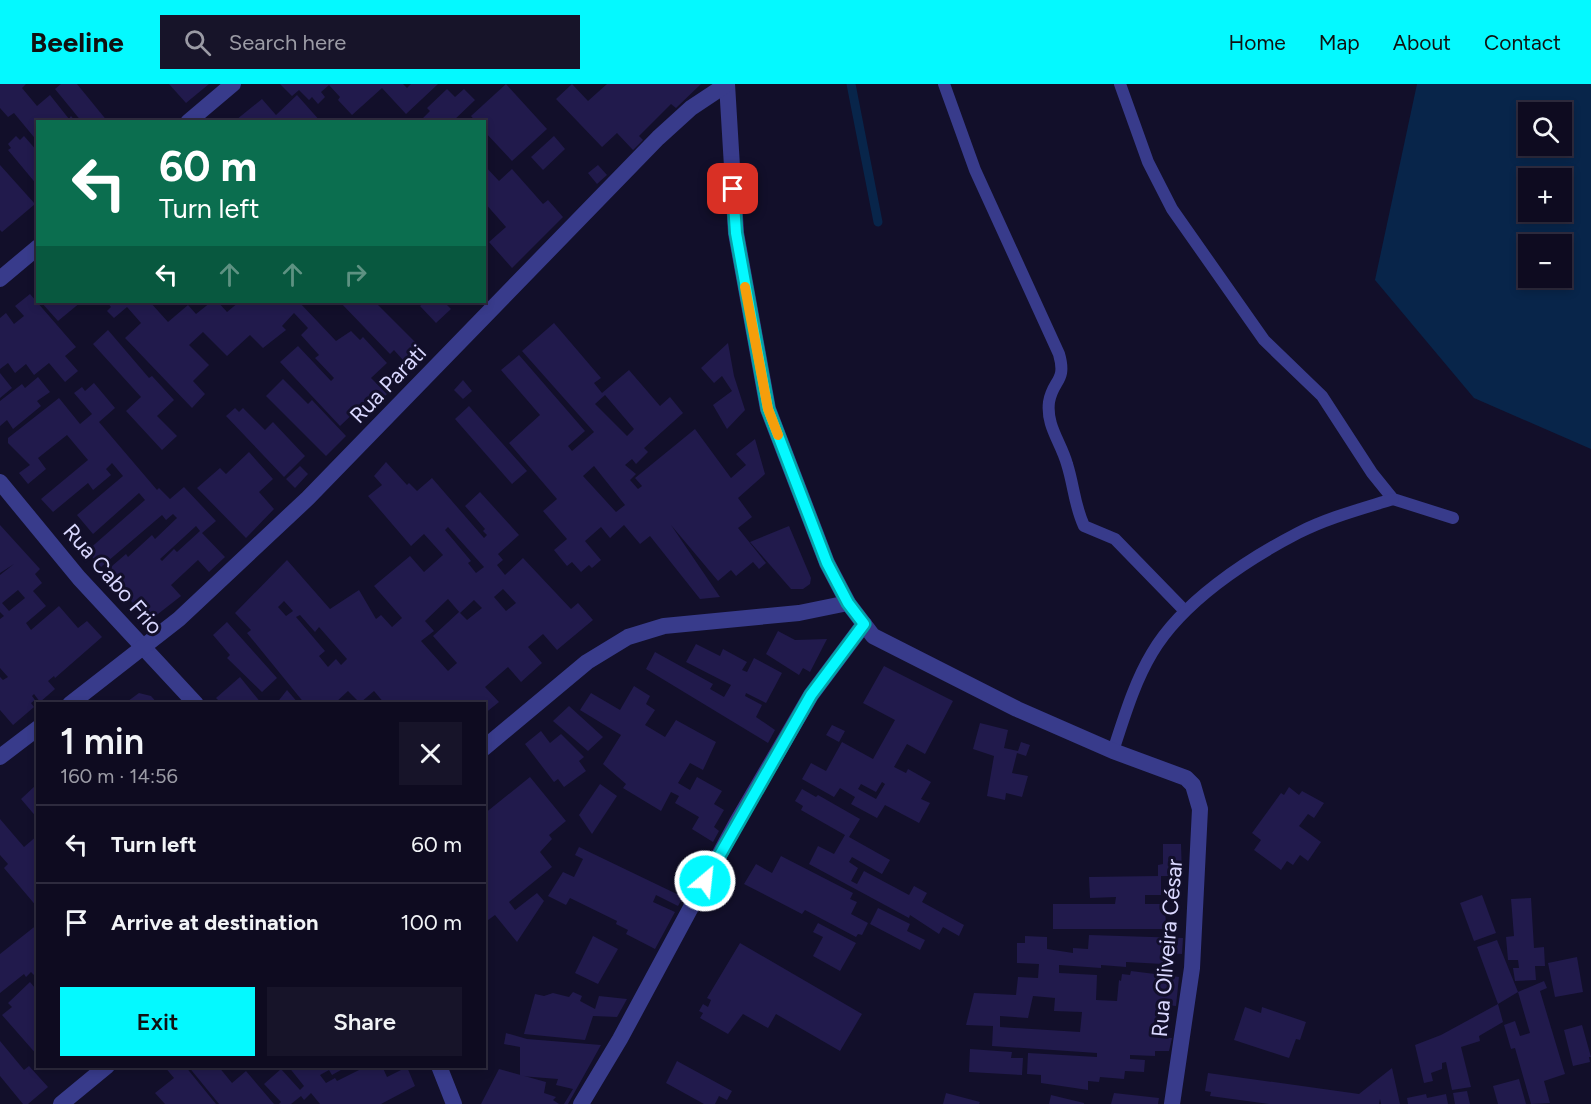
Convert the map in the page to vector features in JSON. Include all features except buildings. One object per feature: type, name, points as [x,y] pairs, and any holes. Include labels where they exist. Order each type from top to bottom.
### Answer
[{"type":"street","points":[[190,120],[233,84]]},
{"type":"street","points":[[727,84],[736,233],[768,409],[827,563],[848,603],[873,636],[1017,709],[1113,751]]},
{"type":"street","name":"Rua Parati","points":[[73,702],[179,619],[308,498],[658,138],[691,108],[727,84]]},
{"type":"street","points":[[0,279],[36,249]]},
{"type":"street","name":"Rua Cabo Frio","points":[[0,482],[79,578],[194,702]]},
{"type":"street","points":[[486,746],[587,662],[628,637],[664,626],[799,614],[848,603]]},
{"type":"street","points":[[581,1104],[620,1040],[737,822],[811,695],[864,624]]},
{"type":"street","points":[[0,757],[36,730]]},
{"type":"street","name":"Rua Oliveira César","points":[[1113,751],[1178,774],[1193,785],[1197,795],[1200,819],[1192,968],[1172,1104]]},
{"type":"street","points":[[61,1104],[105,1068]]},
{"type":"street","points":[[440,1068],[454,1104]]},
{"type":"lane","points":[[944,84],[975,170],[1059,354],[1063,373],[1049,401],[1050,420],[1053,436],[1067,462],[1074,504],[1084,526],[1115,539],[1185,611]]},
{"type":"lane","points":[[1120,84],[1143,152],[1172,209],[1264,340],[1322,396],[1372,473],[1393,499],[1453,518]]},
{"type":"lane","points":[[1113,751],[1127,708],[1152,653],[1185,611],[1208,591],[1299,532],[1393,499]]},
{"type":"water","points":[[1417,84],[1591,84],[1591,449],[1474,398],[1375,280]]},
{"type":"waterway","points":[[851,84],[878,222]]},
{"type":"slow traffic","points":[[745,287],[768,409],[778,435]]},
{"type":"route","points":[[705,881],[811,695],[864,624],[848,603],[827,563],[768,409],[736,233],[733,189]]}]
